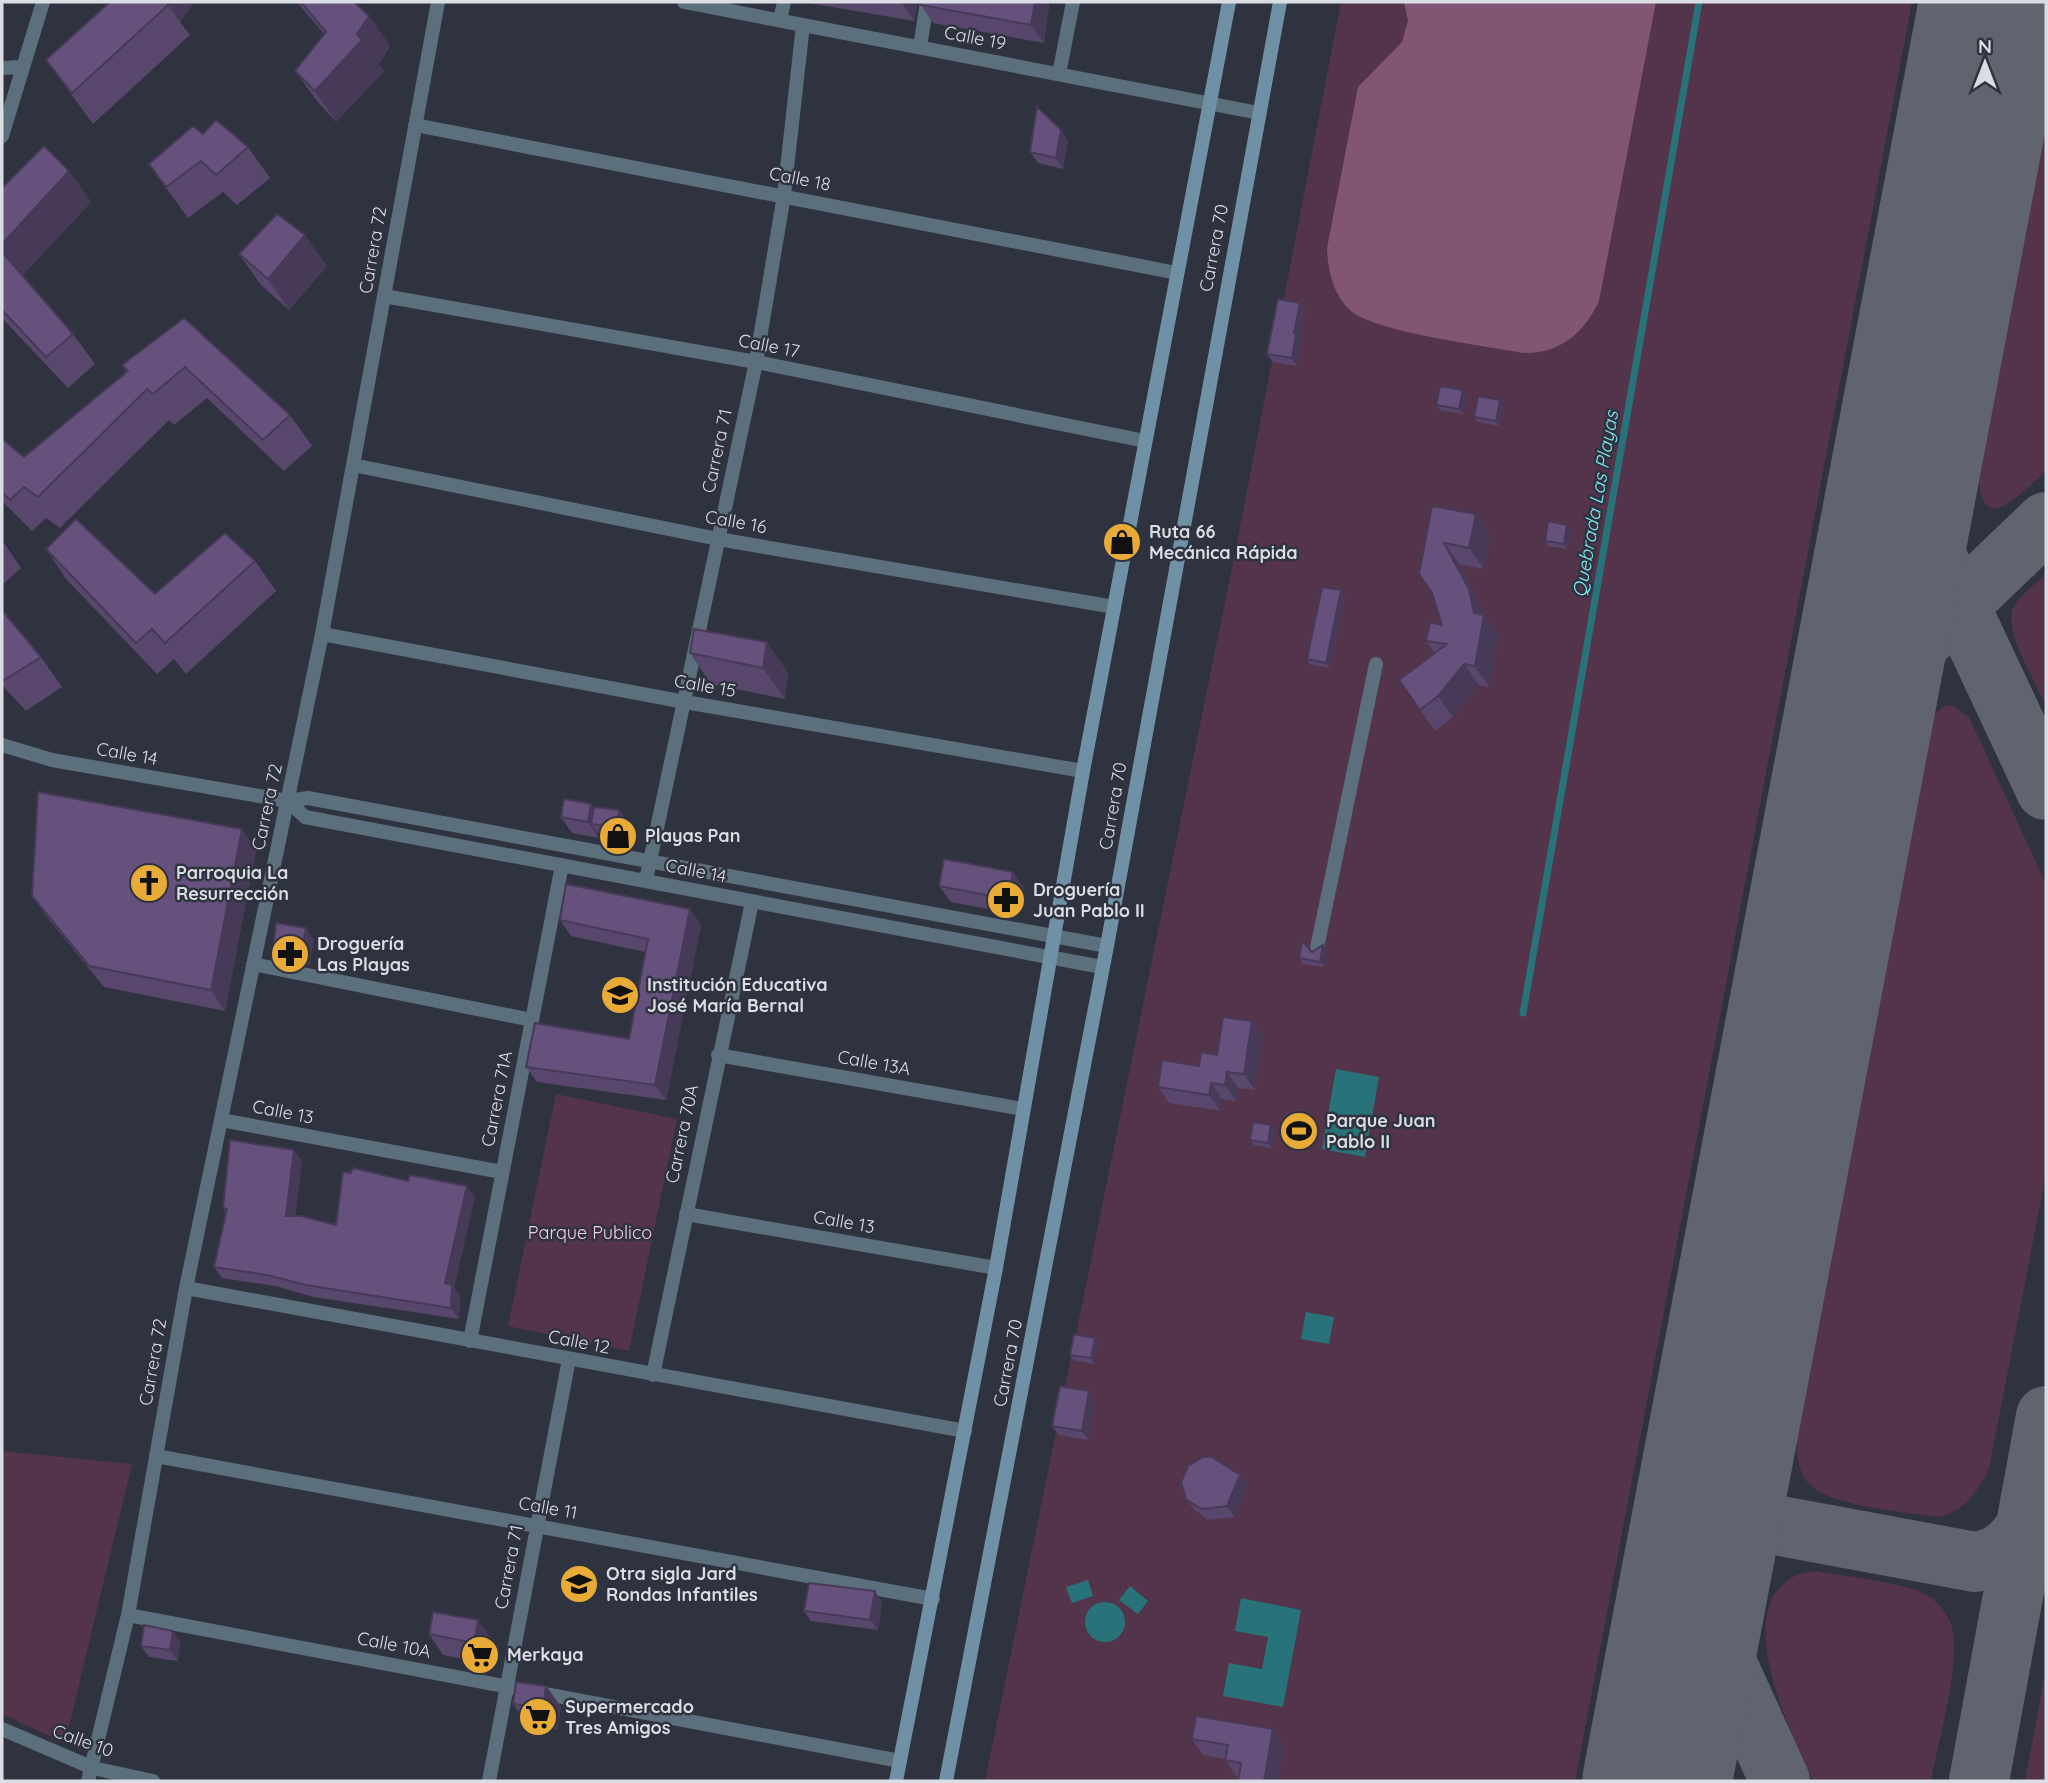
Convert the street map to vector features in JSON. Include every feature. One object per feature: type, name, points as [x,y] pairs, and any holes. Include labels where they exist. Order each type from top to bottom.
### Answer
[{"type":"main road","name":"Carrera 70","points":[[896,1781],[996,1268],[1083,771],[1229,2]]},
{"type":"main road","name":"Carrera 70","points":[[946,1781],[1107,946],[1280,2]]},
{"type":"street","points":[[2,136],[43,2]]},
{"type":"street","name":"Carrera 72","points":[[91,1775],[128,1615],[186,1288],[322,634],[438,2]]},
{"type":"street","name":"Calle 19","points":[[684,2],[1259,113]]},
{"type":"street","points":[[780,20],[784,2]]},
{"type":"street","points":[[920,47],[927,2]]},
{"type":"street","points":[[1059,74],[1073,2]]},
{"type":"street","name":"Carrera 71","points":[[646,880],[755,362],[784,195],[803,25]]},
{"type":"street","points":[[2,68],[23,67]]},
{"type":"street","name":"Calle 18","points":[[415,125],[1177,273]]},
{"type":"street","name":"Calle 17","points":[[384,296],[755,362],[1145,441]]},
{"type":"street","name":"Calle 16","points":[[353,465],[718,539],[1114,607]]},
{"type":"street","name":"Calle 15","points":[[322,634],[685,702],[1083,771]]},
{"type":"street","points":[[1317,948],[1376,664]]},
{"type":"street","name":"Calle 14","points":[[2,745],[52,760],[288,801],[308,797],[1107,946]]},
{"type":"street","name":"Calle 14","points":[[288,801],[304,817],[1102,967]]},
{"type":"street","name":"Carrera 71A","points":[[470,1341],[562,865]]},
{"type":"street","name":"Carrera 70A","points":[[653,1375],[752,902]]},
{"type":"street","points":[[253,964],[532,1020]]},
{"type":"street","name":"Calle 13A","points":[[718,1055],[1023,1109]]},
{"type":"street","name":"Calle 13","points":[[221,1120],[502,1172]]},
{"type":"street","name":"Calle 13","points":[[686,1214],[996,1268]]},
{"type":"street","name":"Calle 12","points":[[186,1288],[965,1431]]},
{"type":"street","name":"Carrera 71","points":[[489,1781],[569,1359]]},
{"type":"street","name":"Calle 11","points":[[156,1456],[933,1599]]},
{"type":"street","name":"Calle 10A","points":[[128,1615],[900,1761]]},
{"type":"street","name":"Calle 10","points":[[2,1729],[91,1775],[153,1781]]},
{"type":"green space","name":"Parque Juan Pablo II","points":[[1341,2],[1912,2],[1575,1781],[985,1781],[1236,548]]},
{"type":"green space","points":[[2046,109],[2046,470],[2009,503],[1998,508],[1990,507],[1983,500],[1980,460]]},
{"type":"green space","points":[[2046,574],[2046,706],[2021,655],[2012,626],[2012,614],[2018,600]]},
{"type":"green space","points":[[1953,705],[1969,717],[2046,884],[2046,1174],[1989,1469],[1964,1505],[1939,1517],[1870,1507],[1819,1492],[1809,1484],[1802,1473],[1798,1460],[1797,1433],[1932,717],[1944,706]]},
{"type":"green space","name":"Parque Publico","points":[[556,1094],[677,1119],[629,1351],[508,1326]]},
{"type":"green space","points":[[2,1451],[132,1464],[65,1743],[2,1714]]},
{"type":"green space","points":[[1816,1571],[1916,1590],[1934,1600],[1947,1615],[1952,1627],[1954,1661],[1931,1781],[1813,1781],[1781,1705],[1771,1674],[1766,1644],[1767,1616],[1776,1592],[1795,1576]]},
{"type":"green space","points":[[2046,1669],[2046,1781],[2025,1781]]},
{"type":"shaded area","points":[[1404,2],[1656,2],[1599,301],[1578,332],[1548,350],[1523,353],[1406,332],[1364,319],[1345,305],[1336,290],[1330,274],[1327,248],[1358,87],[1402,42],[1408,21]]},
{"type":"water","points":[[1336,1069],[1379,1077],[1365,1157],[1322,1149]]},
{"type":"water","points":[[1306,1312],[1334,1317],[1329,1344],[1301,1339]]},
{"type":"water","points":[[1088,1580],[1093,1596],[1072,1603],[1066,1587]]},
{"type":"water","points":[[1130,1586],[1148,1601],[1138,1614],[1119,1600]]},
{"type":"water","points":[[1241,1598],[1301,1610],[1283,1707],[1223,1696],[1229,1663],[1262,1669],[1268,1637],[1235,1631]]},
{"type":"water","points":[[1105,1602],[1119,1608],[1125,1622],[1119,1636],[1105,1642],[1091,1636],[1085,1622],[1091,1608]]},
{"type":"building","points":[[110,2],[166,2],[168,5],[72,93],[46,60]]},
{"type":"building","points":[[301,2],[354,2],[369,16],[357,34],[362,40],[315,91],[295,71],[326,32]]},
{"type":"building","points":[[921,2],[1035,2],[1031,25],[921,5]]},
{"type":"building","points":[[1037,107],[1061,130],[1056,158],[1030,152]]},
{"type":"building","points":[[216,120],[248,147],[216,175],[201,161],[166,187],[149,164],[193,126],[203,134]]},
{"type":"building","points":[[44,146],[69,171],[2,244],[2,188]]},
{"type":"building","points":[[277,214],[305,235],[268,279],[239,254]]},
{"type":"building","points":[[2,252],[73,334],[46,357],[2,310]]},
{"type":"building","points":[[1278,299],[1300,303],[1292,358],[1267,354]]},
{"type":"building","points":[[184,318],[290,415],[263,440],[185,367],[153,394],[147,389],[38,497],[24,487],[10,500],[2,492],[2,439],[24,457],[128,371],[122,365]]},
{"type":"building","points":[[1440,386],[1463,390],[1459,409],[1436,405]]},
{"type":"building","points":[[1478,396],[1500,400],[1496,421],[1474,417]]},
{"type":"building","points":[[1432,506],[1476,514],[1469,548],[1444,543],[1469,589],[1474,613],[1484,615],[1475,666],[1464,664],[1438,696],[1420,710],[1399,680],[1447,644],[1426,641],[1430,622],[1442,625],[1432,593],[1419,574]]},
{"type":"building","points":[[76,519],[155,594],[225,533],[255,561],[165,643],[152,629],[136,643],[46,549]]},
{"type":"building","points":[[1548,521],[1567,525],[1564,544],[1545,541]]},
{"type":"building","points":[[1322,587],[1341,590],[1326,663],[1307,659]]},
{"type":"building","points":[[2,610],[41,657],[4,680],[2,678]]},
{"type":"building","points":[[694,629],[767,642],[763,668],[690,653]]},
{"type":"building","name":"Parroquia La Resurrección","points":[[38,792],[242,829],[211,990],[89,966],[32,896]]},
{"type":"building","points":[[564,799],[591,804],[588,822],[561,817]]},
{"type":"building","points":[[594,807],[619,810],[616,828],[591,824]]},
{"type":"building","points":[[944,859],[1013,872],[1008,899],[939,886]]},
{"type":"building","points":[[566,884],[690,909],[655,1085],[526,1067],[535,1023],[629,1039],[648,939],[560,920]]},
{"type":"building","points":[[276,923],[306,928],[301,954],[273,949]]},
{"type":"building","points":[[1302,941],[1312,952],[1323,945],[1320,962],[1299,958]]},
{"type":"building","points":[[1223,1017],[1252,1021],[1244,1074],[1227,1072],[1225,1085],[1211,1083],[1209,1095],[1158,1087],[1162,1060],[1199,1066],[1201,1052],[1217,1055]]},
{"type":"building","points":[[1253,1122],[1271,1125],[1268,1143],[1250,1140]]},
{"type":"building","points":[[230,1140],[294,1150],[286,1216],[301,1216],[336,1225],[343,1172],[351,1173],[353,1168],[408,1181],[410,1175],[467,1186],[445,1283],[452,1285],[451,1308],[214,1267],[227,1209],[223,1208]]},
{"type":"building","points":[[1074,1334],[1095,1338],[1091,1358],[1070,1355]]},
{"type":"building","points":[[1060,1386],[1089,1391],[1082,1431],[1052,1426]]},
{"type":"building","points":[[1203,1457],[1212,1457],[1240,1475],[1227,1506],[1201,1509],[1186,1499],[1181,1482],[1188,1466]]},
{"type":"building","points":[[809,1583],[875,1591],[870,1620],[804,1611]]},
{"type":"building","points":[[433,1612],[478,1620],[474,1643],[429,1634]]},
{"type":"building","points":[[144,1625],[173,1631],[170,1650],[141,1646]]},
{"type":"building","points":[[516,1682],[546,1686],[543,1708],[513,1704]]},
{"type":"building","points":[[1196,1716],[1273,1729],[1264,1781],[1238,1781],[1241,1763],[1225,1760],[1228,1745],[1192,1739]]},
{"type":"waterway","name":"Quebrada Las Playas","points":[[1523,1013],[1699,2]]},
{"type":"taxiway","points":[[1908,457],[1913,506],[2046,790]]},
{"type":"taxiway","points":[[1859,714],[1885,676],[2046,522]]},
{"type":"taxiway","points":[[1979,1781],[2046,1416]]},
{"type":"taxiway","points":[[1721,1442],[1720,1471],[1726,1492],[1740,1509],[1765,1523],[1975,1562],[2004,1551],[2025,1528]]},
{"type":"taxiway","points":[[1697,1569],[1708,1548],[1723,1535],[1742,1527],[1765,1523]]},
{"type":"taxiway","points":[[1693,1589],[1780,1781]]},
{"type":"runway","points":[[1657,1781],[1994,2]]},
{"type":"place","name":"Ruta 66 Mecánica Rápida","points":[[1122,542]]},
{"type":"place","name":"Playas Pan","points":[[618,836]]},
{"type":"place","name":"Parroquia La Resurrección","points":[[149,883]]},
{"type":"place","name":"Droguería Juan Pablo II","points":[[1006,900]]},
{"type":"place","name":"Droguería Las Playas","points":[[290,954]]},
{"type":"place","name":"Institución Educativa José María Bernal","points":[[620,995]]},
{"type":"place","name":"Parque Juan Pablo II","points":[[1299,1131]]},
{"type":"place","name":"Otra sigla Jard Rondas Infantiles","points":[[579,1584]]},
{"type":"place","name":"Merkaya","points":[[480,1655]]},
{"type":"place","name":"Supermercado Tres Amigos","points":[[538,1717]]}]
